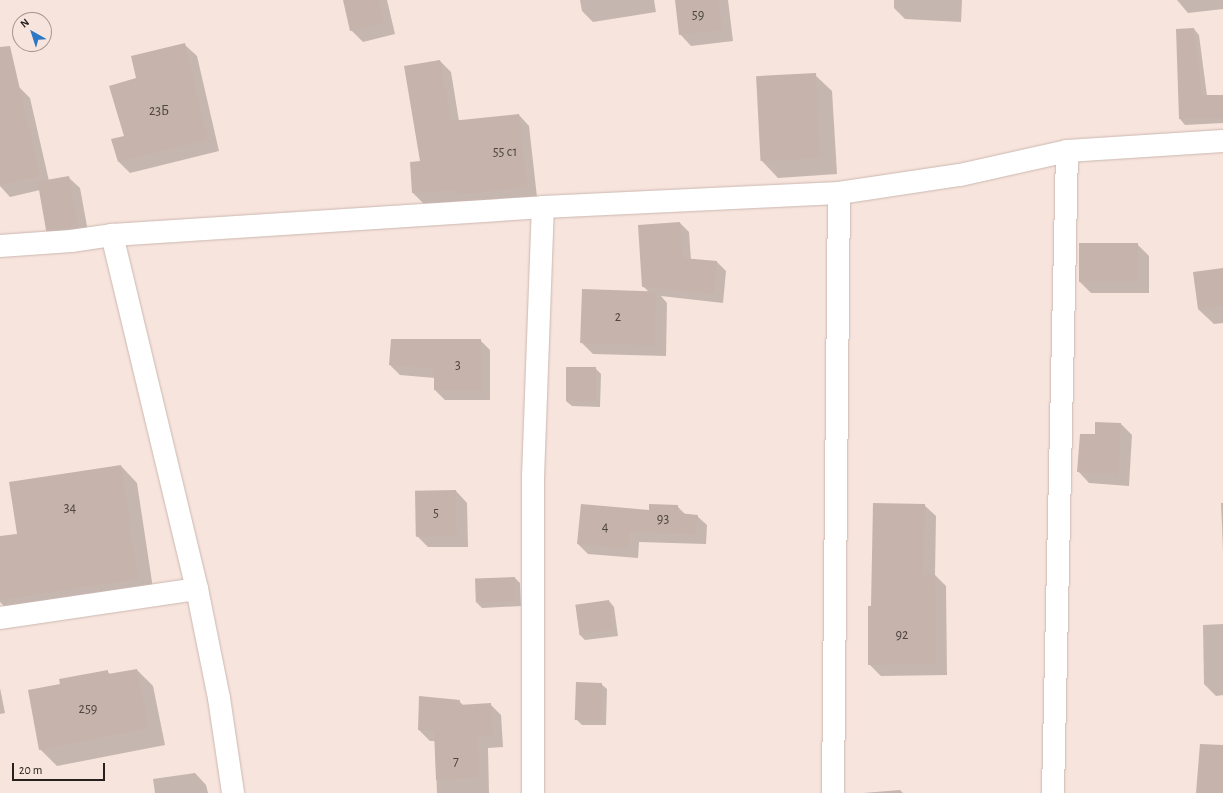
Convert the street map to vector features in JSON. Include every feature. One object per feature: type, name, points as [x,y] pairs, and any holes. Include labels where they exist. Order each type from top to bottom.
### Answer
[{"type":"street","points":[[0,246],[72,241],[112,235],[543,207],[839,193],[960,175],[1066,151],[1223,140]]},
{"type":"street","points":[[1053,793],[1066,151]]},
{"type":"street","points":[[833,793],[839,193]]},
{"type":"street","points":[[533,793],[533,477],[543,207]]},
{"type":"street","points":[[112,235],[197,589],[219,698],[233,793]]},
{"type":"street","points":[[0,618],[197,589]]},
{"type":"building","points":[[343,0],[379,0],[384,23],[350,31]]},
{"type":"building","points":[[675,0],[718,0],[722,30],[679,35]]},
{"type":"building","points":[[1194,28],[1202,95],[1223,95],[1223,118],[1179,119],[1176,29]]},
{"type":"building","points":[[185,43],[208,140],[118,162],[111,139],[124,136],[109,86],[136,78],[131,56]]},
{"type":"building","points":[[10,46],[40,176],[0,185],[0,47]]},
{"type":"building","points":[[440,60],[451,121],[519,114],[527,187],[457,195],[456,190],[412,193],[410,162],[420,161],[404,66]]},
{"type":"building","points":[[816,73],[820,158],[761,161],[756,76]]},
{"type":"building","points":[[69,176],[78,226],[46,232],[37,182]]},
{"type":"building","points":[[680,222],[683,258],[717,261],[714,294],[642,287],[638,225]]},
{"type":"building","points":[[1079,243],[1138,243],[1138,282],[1079,282]]},
{"type":"building","points":[[1223,268],[1223,306],[1198,309],[1193,272]]},
{"type":"building","points":[[582,289],[656,292],[654,346],[580,343]]},
{"type":"building","points":[[391,339],[481,339],[481,391],[434,390],[434,369],[389,365]]},
{"type":"building","points":[[566,367],[596,367],[596,401],[566,401]]},
{"type":"building","points":[[1095,422],[1121,423],[1118,475],[1077,472],[1080,434],[1095,434]]},
{"type":"building","points":[[121,465],[138,579],[0,600],[0,536],[17,534],[9,482]]},
{"type":"building","points":[[456,490],[457,536],[416,537],[415,491]]},
{"type":"building","points":[[873,503],[925,504],[923,575],[935,574],[936,664],[868,665],[868,606],[871,606]]},
{"type":"building","points":[[581,504],[649,510],[649,504],[678,505],[678,513],[698,515],[696,534],[630,532],[628,549],[577,544]]},
{"type":"building","points":[[515,577],[516,601],[476,602],[475,578]]},
{"type":"building","points":[[609,600],[613,630],[580,634],[575,605]]},
{"type":"building","points":[[137,669],[149,728],[39,750],[28,690],[60,684],[59,679],[108,670],[108,674]]},
{"type":"building","points":[[576,682],[602,683],[601,721],[575,720]]},
{"type":"building","points":[[419,696],[460,700],[459,705],[491,703],[493,736],[477,737],[479,778],[436,780],[434,731],[418,730]]},
{"type":"building","points":[[1200,744],[1223,745],[1223,793],[1196,793]]}]
